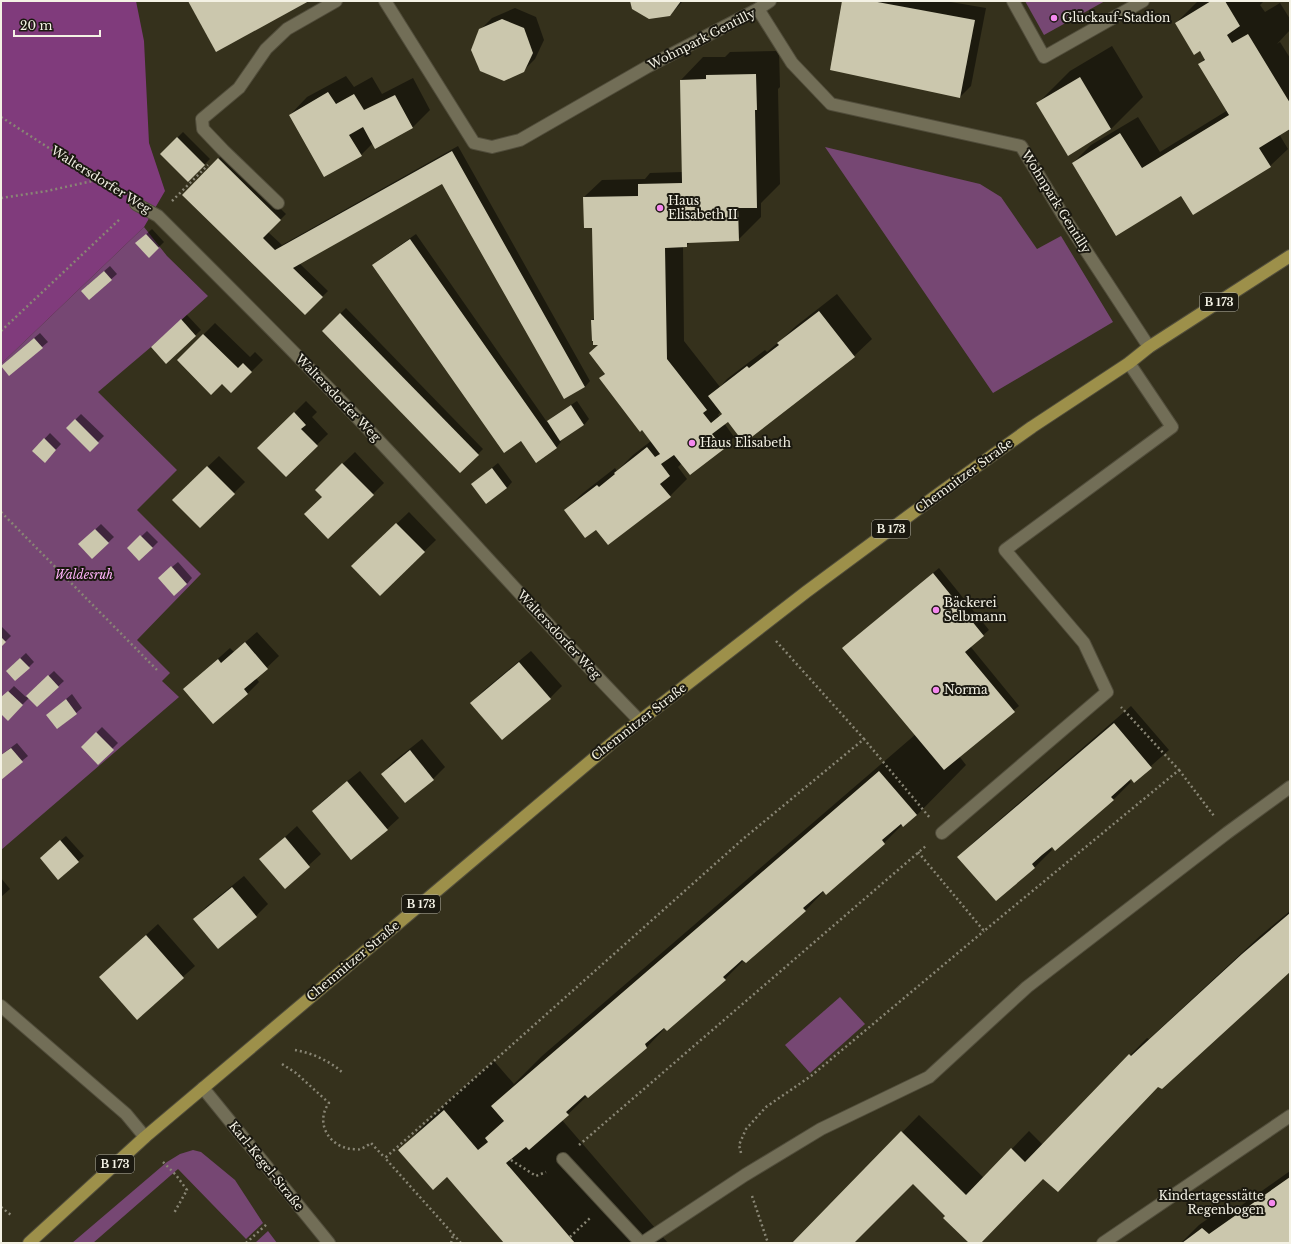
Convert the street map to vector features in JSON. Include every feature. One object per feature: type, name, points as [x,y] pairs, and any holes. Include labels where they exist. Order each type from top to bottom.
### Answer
[{"type":"main road","name":"Chemnitzer Straße","points":[[29,1243],[145,1138],[203,1088],[618,737],[763,625],[941,492],[1032,427],[1129,363],[1149,347],[1290,256]]},
{"type":"street","points":[[278,203],[222,150],[203,129],[202,119],[239,88],[266,50],[287,28],[336,1]]},
{"type":"street","name":"Wohnpark Gentilly","points":[[385,1],[474,143],[492,147],[520,140],[647,67],[758,8],[792,63],[831,104],[1020,146],[1064,217],[1149,347]]},
{"type":"street","points":[[758,8],[770,1]]},
{"type":"street","points":[[1013,1],[1044,57],[1144,1]]},
{"type":"street","name":"Waltersdorfer Weg","points":[[136,204],[158,216],[296,354],[640,720]]},
{"type":"street","points":[[942,833],[1108,692],[1084,643],[1005,550],[1172,427],[1129,363]]},
{"type":"street","points":[[564,1159],[641,1243],[745,1175],[821,1129],[929,1077],[1028,987],[1227,833],[1290,787]]},
{"type":"street","points":[[3,1009],[126,1114],[145,1138]]},
{"type":"street","name":"Karl-Kegel-Straße","points":[[203,1088],[329,1243]]},
{"type":"street","points":[[1103,1243],[1290,1116]]},
{"type":"path","name":"Waltersdorfer Weg","points":[[1,117],[136,204]]},
{"type":"path","points":[[158,216],[222,150]]},
{"type":"path","points":[[1,198],[47,191],[97,179]]},
{"type":"path","points":[[1,331],[136,204]]},
{"type":"path","points":[[1,512],[159,672]]},
{"type":"path","points":[[564,1159],[918,852],[942,833],[864,739],[763,625]]},
{"type":"path","points":[[1108,692],[1179,770],[1227,833]]},
{"type":"path","points":[[385,1158],[743,839],[864,739]]},
{"type":"path","points":[[768,1243],[745,1175],[739,1145],[746,1129],[766,1108],[811,1076],[1179,770]]},
{"type":"path","points":[[918,852],[984,931]]},
{"type":"path","points":[[295,1050],[308,1053],[337,1067],[343,1073]]},
{"type":"path","points":[[282,1064],[296,1073],[329,1103],[324,1110],[322,1120],[324,1130],[332,1141],[345,1148],[359,1149],[372,1143],[461,1243]]},
{"type":"path","points":[[510,1160],[536,1176],[551,1169]]},
{"type":"path","points":[[163,1162],[187,1190],[174,1213]]},
{"type":"path","points":[[1,1207],[11,1215]]},
{"type":"path","points":[[570,1237],[592,1217]]},
{"type":"path","points":[[246,1243],[267,1224]]},
{"type":"path","points":[[451,1243],[453,1234]]},
{"type":"green space","name":"Glückauf-Stadion","points":[[1025,1],[1105,1],[1044,35]]},
{"type":"green space","points":[[825,147],[980,184],[1001,197],[1037,249],[1061,236],[1113,322],[993,393]]},
{"type":"green space","name":"Waldesruh","points":[[144,227],[167,256],[208,296],[98,392],[177,470],[137,510],[201,574],[137,640],[170,673],[162,681],[179,697],[1,850],[1,364]]},
{"type":"green space","points":[[840,997],[865,1024],[810,1073],[785,1045]]},
{"type":"green space","points":[[193,1150],[201,1152],[235,1180],[263,1223],[246,1239],[178,1169],[93,1243],[72,1243],[167,1162],[180,1154]]},
{"type":"green space","points":[[268,1231],[277,1243],[255,1243]]},
{"type":"shaded area","points":[[1,1],[136,1],[144,41],[149,143],[165,191],[144,227],[1,364]]},
{"type":"building","points":[[188,1],[309,1],[216,52]]},
{"type":"building","points":[[630,1],[681,1],[670,16],[649,19],[632,9]]},
{"type":"building","points":[[842,1],[872,1],[975,20],[960,98],[830,70]]},
{"type":"building","points":[[1211,1],[1225,1],[1240,26],[1227,35],[1232,43],[1248,34],[1290,103],[1290,129],[1259,148],[1271,167],[1193,215],[1181,196],[1116,236],[1072,163],[1120,133],[1142,168],[1229,115],[1198,64],[1205,60],[1200,51],[1194,55],[1175,23]]},
{"type":"building","points":[[502,19],[524,28],[533,53],[524,72],[504,81],[480,71],[471,50],[479,29]]},
{"type":"building","points":[[756,74],[757,110],[755,110],[757,208],[738,208],[739,241],[687,243],[687,247],[665,248],[667,359],[707,410],[703,413],[711,423],[722,414],[708,396],[747,366],[749,368],[779,345],[777,343],[819,311],[855,357],[744,443],[728,422],[712,434],[724,449],[690,475],[674,455],[661,464],[670,476],[660,484],[671,497],[608,545],[596,530],[585,538],[564,510],[597,485],[599,487],[647,447],[655,457],[660,454],[642,430],[640,432],[599,378],[605,374],[589,353],[598,345],[593,345],[592,341],[591,320],[594,320],[592,228],[584,228],[583,197],[638,196],[638,184],[682,183],[680,80],[706,79],[706,75]]},
{"type":"building","points":[[1080,77],[1111,129],[1068,156],[1036,103]]},
{"type":"building","points":[[328,92],[336,104],[354,94],[364,110],[395,95],[413,128],[375,149],[363,127],[349,135],[362,156],[324,177],[289,115]]},
{"type":"building","points":[[177,137],[205,165],[188,182],[160,154]]},
{"type":"building","points":[[452,151],[585,387],[564,399],[442,184],[293,268],[323,297],[305,315],[182,195],[218,158],[281,220],[263,238],[275,250]]},
{"type":"building","points":[[146,234],[159,248],[149,258],[135,243]]},
{"type":"building","points":[[410,239],[557,448],[536,463],[521,441],[504,453],[372,265]]},
{"type":"building","points":[[104,271],[112,280],[89,300],[81,291]]},
{"type":"building","points":[[340,313],[479,455],[460,473],[322,331]]},
{"type":"building","points":[[181,319],[196,336],[166,364],[151,347]]},
{"type":"building","points":[[203,334],[238,368],[243,363],[252,372],[231,393],[222,384],[211,395],[177,360]]},
{"type":"building","points":[[34,338],[43,348],[9,376],[1,366]]},
{"type":"building","points":[[571,405],[584,425],[560,441],[547,421]]},
{"type":"building","points":[[294,412],[306,425],[301,429],[318,446],[286,477],[257,448]]},
{"type":"building","points":[[75,419],[99,443],[90,452],[66,428]]},
{"type":"building","points":[[44,438],[56,450],[45,463],[32,451]]},
{"type":"building","points":[[342,463],[374,495],[328,539],[304,514],[322,497],[315,490]]},
{"type":"building","points":[[207,466],[235,494],[200,528],[172,500]]},
{"type":"building","points":[[492,468],[507,488],[486,504],[471,484]]},
{"type":"building","points":[[396,523],[425,552],[380,596],[351,566]]},
{"type":"building","points":[[95,529],[109,543],[92,559],[78,544]]},
{"type":"building","points":[[140,535],[153,548],[139,561],[127,548]]},
{"type":"building","points":[[171,566],[187,584],[174,596],[158,578]]},
{"type":"building","name":"Norma","points":[[933,573],[984,636],[965,652],[1015,712],[944,770],[842,648]]},
{"type":"building","points":[[1,637],[6,642],[1,647]]},
{"type":"building","points":[[245,642],[268,669],[244,689],[248,694],[213,724],[183,689],[218,659],[221,663]]},
{"type":"building","points":[[20,658],[30,668],[15,681],[6,671]]},
{"type":"building","points":[[519,662],[551,699],[502,740],[470,703]]},
{"type":"building","points":[[48,675],[59,687],[37,707],[26,696]]},
{"type":"building","points":[[8,691],[23,705],[8,721],[1,714],[1,697]]},
{"type":"building","points":[[66,699],[77,714],[57,729],[46,715]]},
{"type":"building","points":[[1114,723],[1152,768],[1134,783],[1131,779],[1111,797],[1114,800],[1055,851],[1052,847],[1042,855],[1032,864],[1035,868],[996,901],[957,857]]},
{"type":"building","points":[[96,732],[114,750],[98,765],[81,747]]},
{"type":"building","points":[[11,748],[23,762],[1,780],[1,755]]},
{"type":"building","points":[[410,750],[434,780],[405,803],[381,774]]},
{"type":"building","points":[[879,771],[917,815],[903,827],[901,824],[882,840],[885,844],[826,895],[823,891],[803,908],[806,911],[746,963],[742,960],[723,977],[726,980],[667,1031],[664,1028],[645,1044],[647,1048],[588,1098],[585,1095],[566,1112],[569,1115],[529,1150],[526,1147],[506,1163],[575,1243],[504,1243],[447,1177],[433,1190],[398,1150],[444,1110],[478,1150],[488,1142],[485,1138],[504,1121],[491,1106]]},
{"type":"building","points":[[347,781],[388,830],[351,860],[312,811]]},
{"type":"building","points":[[285,837],[310,867],[285,889],[259,859]]},
{"type":"building","points":[[60,840],[79,862],[58,880],[40,858]]},
{"type":"building","points":[[232,887],[257,917],[218,949],[193,919]]},
{"type":"building","points":[[1290,913],[1290,972],[1162,1089],[1158,1087],[1058,1192],[1043,1179],[981,1243],[969,1243],[943,1218],[945,1216],[913,1184],[854,1243],[792,1243],[901,1131],[966,1195],[1011,1148],[1025,1162],[1129,1054],[1131,1056],[1242,954]]},
{"type":"building","points":[[146,935],[184,978],[137,1020],[99,977]]},
{"type":"building","name":"Kindertagesstätte Regenbogen","points":[[1290,1177],[1290,1243],[1182,1243],[1202,1228],[1209,1234]]},
{"type":"place","name":"Glückauf-Stadion","points":[[1054,18]]},
{"type":"place","name":"Haus Elisabeth II","points":[[660,208]]},
{"type":"place","name":"Haus Elisabeth","points":[[692,443]]},
{"type":"place","name":"Bäckerei Selbmann","points":[[936,610]]},
{"type":"place","name":"Norma","points":[[936,690]]},
{"type":"place","name":"Kindertagesstätte Regenbogen","points":[[1272,1203]]}]
